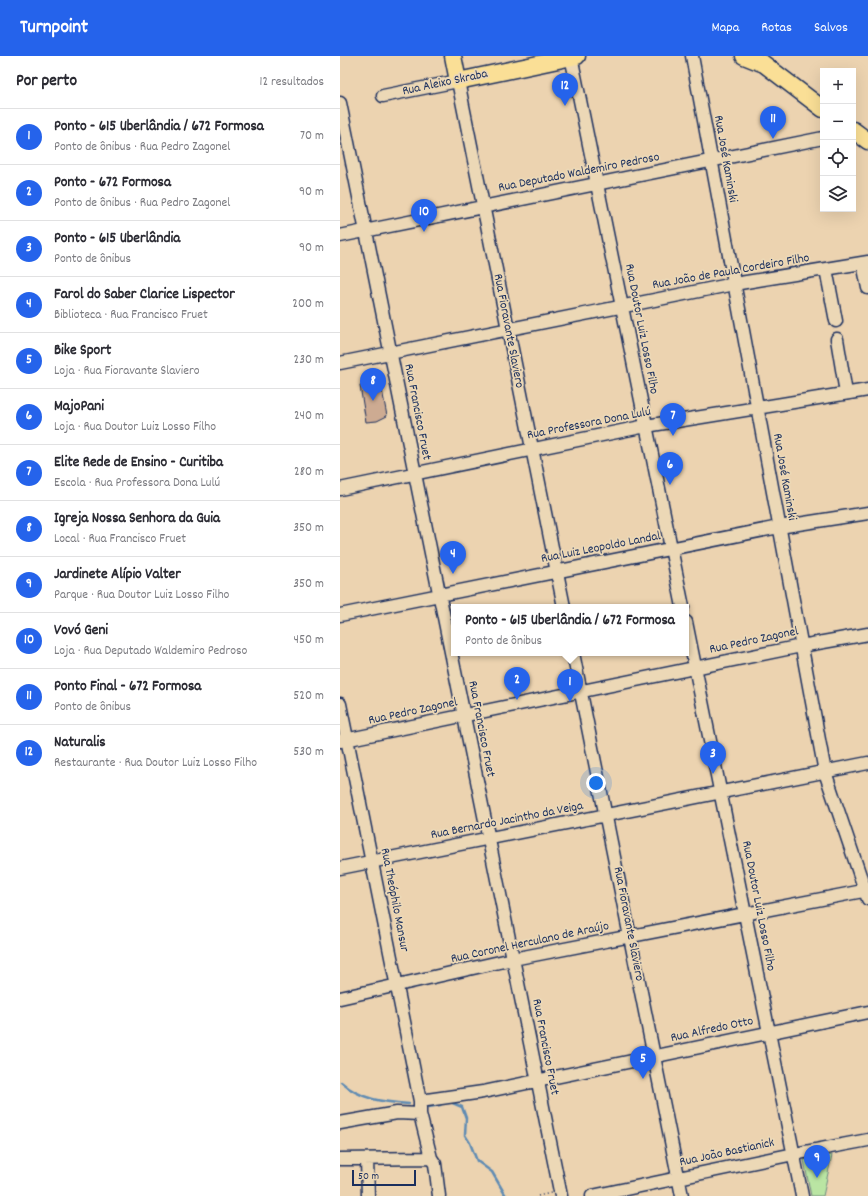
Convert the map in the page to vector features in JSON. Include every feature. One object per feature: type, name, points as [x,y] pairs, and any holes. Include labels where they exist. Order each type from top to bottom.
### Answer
[{"type":"main road","name":"Rua Fioravante Slaviero","points":[[453,56],[458,81]]},
{"type":"main road","name":"Rua Aleixo Skraba","points":[[458,81],[573,56]]},
{"type":"main road","points":[[744,56],[764,64],[820,107]]},
{"type":"main road","points":[[856,132],[868,141]]},
{"type":"street","name":"Rua Doutor Luiz Losso Filho","points":[[573,56],[597,184],[682,604]]},
{"type":"street","name":"Rua José Kaminski","points":[[692,56],[825,772],[867,893]]},
{"type":"street","name":"Rua Aleixo Skraba","points":[[383,96],[458,81]]},
{"type":"street","name":"Rua Fioravante Slaviero","points":[[458,81],[563,604]]},
{"type":"street","name":"Rua Francisco Fruet","points":[[340,103],[451,650]]},
{"type":"street","name":"Rua Deputado Waldemiro Pedroso","points":[[340,236],[820,139]]},
{"type":"street","name":"Rua João de Paula Cordeiro Filho","points":[[340,363],[734,284],[866,263]]},
{"type":"street","points":[[866,263],[868,288]]},
{"type":"street","points":[[826,269],[836,321]]},
{"type":"street","points":[[837,339],[846,393]]},
{"type":"street","name":"Rua Professora Dona Lulú","points":[[340,489],[646,426],[868,390]]},
{"type":"street","name":"Rua Luiz Leopoldo Landal","points":[[340,615],[779,527],[868,513]]},
{"type":"street","name":"Rua Pedro Zagonel","points":[[344,741],[801,646],[868,634]]},
{"type":"street","name":"Rua Doutor Luiz Losso Filho","points":[[689,637],[802,1196]]},
{"type":"street","name":"Rua Francisco Fruet","points":[[452,656],[561,1196]]},
{"type":"street","name":"Rua Fioravante Slaviero","points":[[574,656],[682,1196]]},
{"type":"street","name":"Rua Theóphilo Mansur","points":[[340,704],[344,741],[372,862],[420,1107],[431,1158],[435,1164],[439,1196]]},
{"type":"street","name":"Rua Bernardo Jacintho da Veiga","points":[[340,868],[868,763]]},
{"type":"street","name":"Rua Coronel Herculano de Araújo","points":[[340,998],[513,959],[745,914],[867,893]]},
{"type":"street","name":"Rua Alfredo Otto","points":[[340,1123],[397,1113],[538,1080],[868,1012]]},
{"type":"street","name":"Rua João Bastianick","points":[[592,1196],[868,1140]]},
{"type":"street","points":[[340,1159],[431,1158]]},
{"type":"street","points":[[367,1159],[368,1196]]},
{"type":"green space","points":[[832,1155],[823,1196],[811,1196],[804,1160]]},
{"type":"building","points":[[380,379],[387,416],[377,421],[366,422],[360,386]]},
{"type":"waterway","points":[[341,1082],[356,1093],[373,1099],[409,1104]]},
{"type":"waterway","points":[[448,1101],[462,1107],[466,1118],[465,1135],[477,1161],[492,1172],[506,1196]]},
{"type":"waterway","points":[[429,1107],[440,1105],[443,1102]]},
{"type":"place","name":"Naturalis","points":[[565,106]]},
{"type":"place","name":"Ponto Final - 672 Formosa","points":[[773,139]]},
{"type":"place","name":"Vovó Geni","points":[[424,232]]},
{"type":"place","name":"Igreja Nossa Senhora da Guia","points":[[373,401]]},
{"type":"place","name":"Elite Rede de Ensino - Curitiba","points":[[673,436]]},
{"type":"place","name":"MajoPani","points":[[670,485]]},
{"type":"place","name":"Farol do Saber Clarice Lispector","points":[[453,574]]},
{"type":"place","name":"Ponto - 672 Formosa","points":[[517,700]]},
{"type":"place","name":"Ponto - 615 Uberlândia / 672 Formosa","points":[[570,702]]},
{"type":"place","name":"Ponto - 615 Uberlândia","points":[[713,774]]},
{"type":"place","name":"Bike Sport","points":[[643,1079]]},
{"type":"place","name":"Jardinete Alípio Valter","points":[[817,1178]]}]
